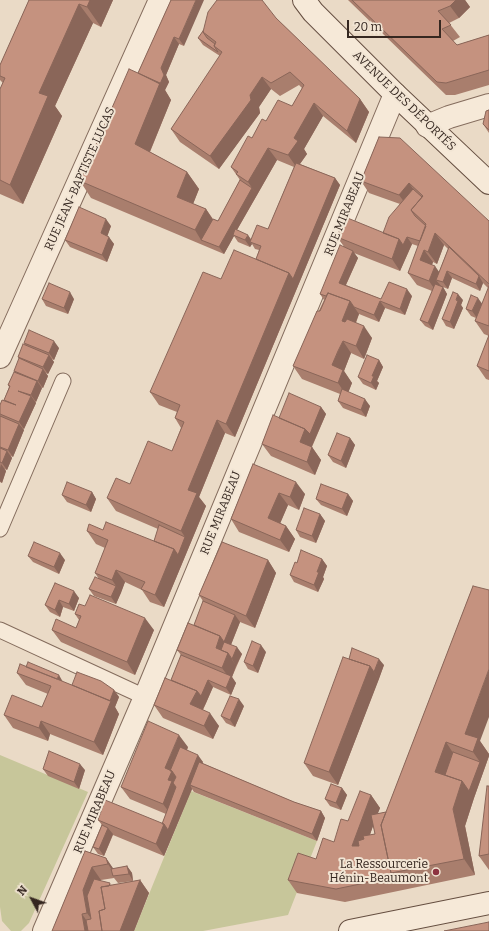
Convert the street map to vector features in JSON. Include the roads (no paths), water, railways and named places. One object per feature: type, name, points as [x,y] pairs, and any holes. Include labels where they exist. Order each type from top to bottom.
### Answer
[{"type":"street","name":"RUE JEAN-BAPTISTE LUCAS","points":[[0,357],[160,0]]},
{"type":"street","name":"AVENUE DES DÉPORTÉS","points":[[304,0],[313,12],[394,94],[489,183]]},
{"type":"street","name":"RUE MIRABEAU","points":[[44,931],[145,697],[394,94]]},
{"type":"street","points":[[427,126],[454,115],[489,105]]},
{"type":"street","points":[[350,931],[489,903]]},
{"type":"lane","points":[[0,529],[62,381]]},
{"type":"lane","points":[[0,630],[145,697]]},
{"type":"place","name":"La Ressourcerie Hénin-Beaumont","points":[[436,872]]}]
